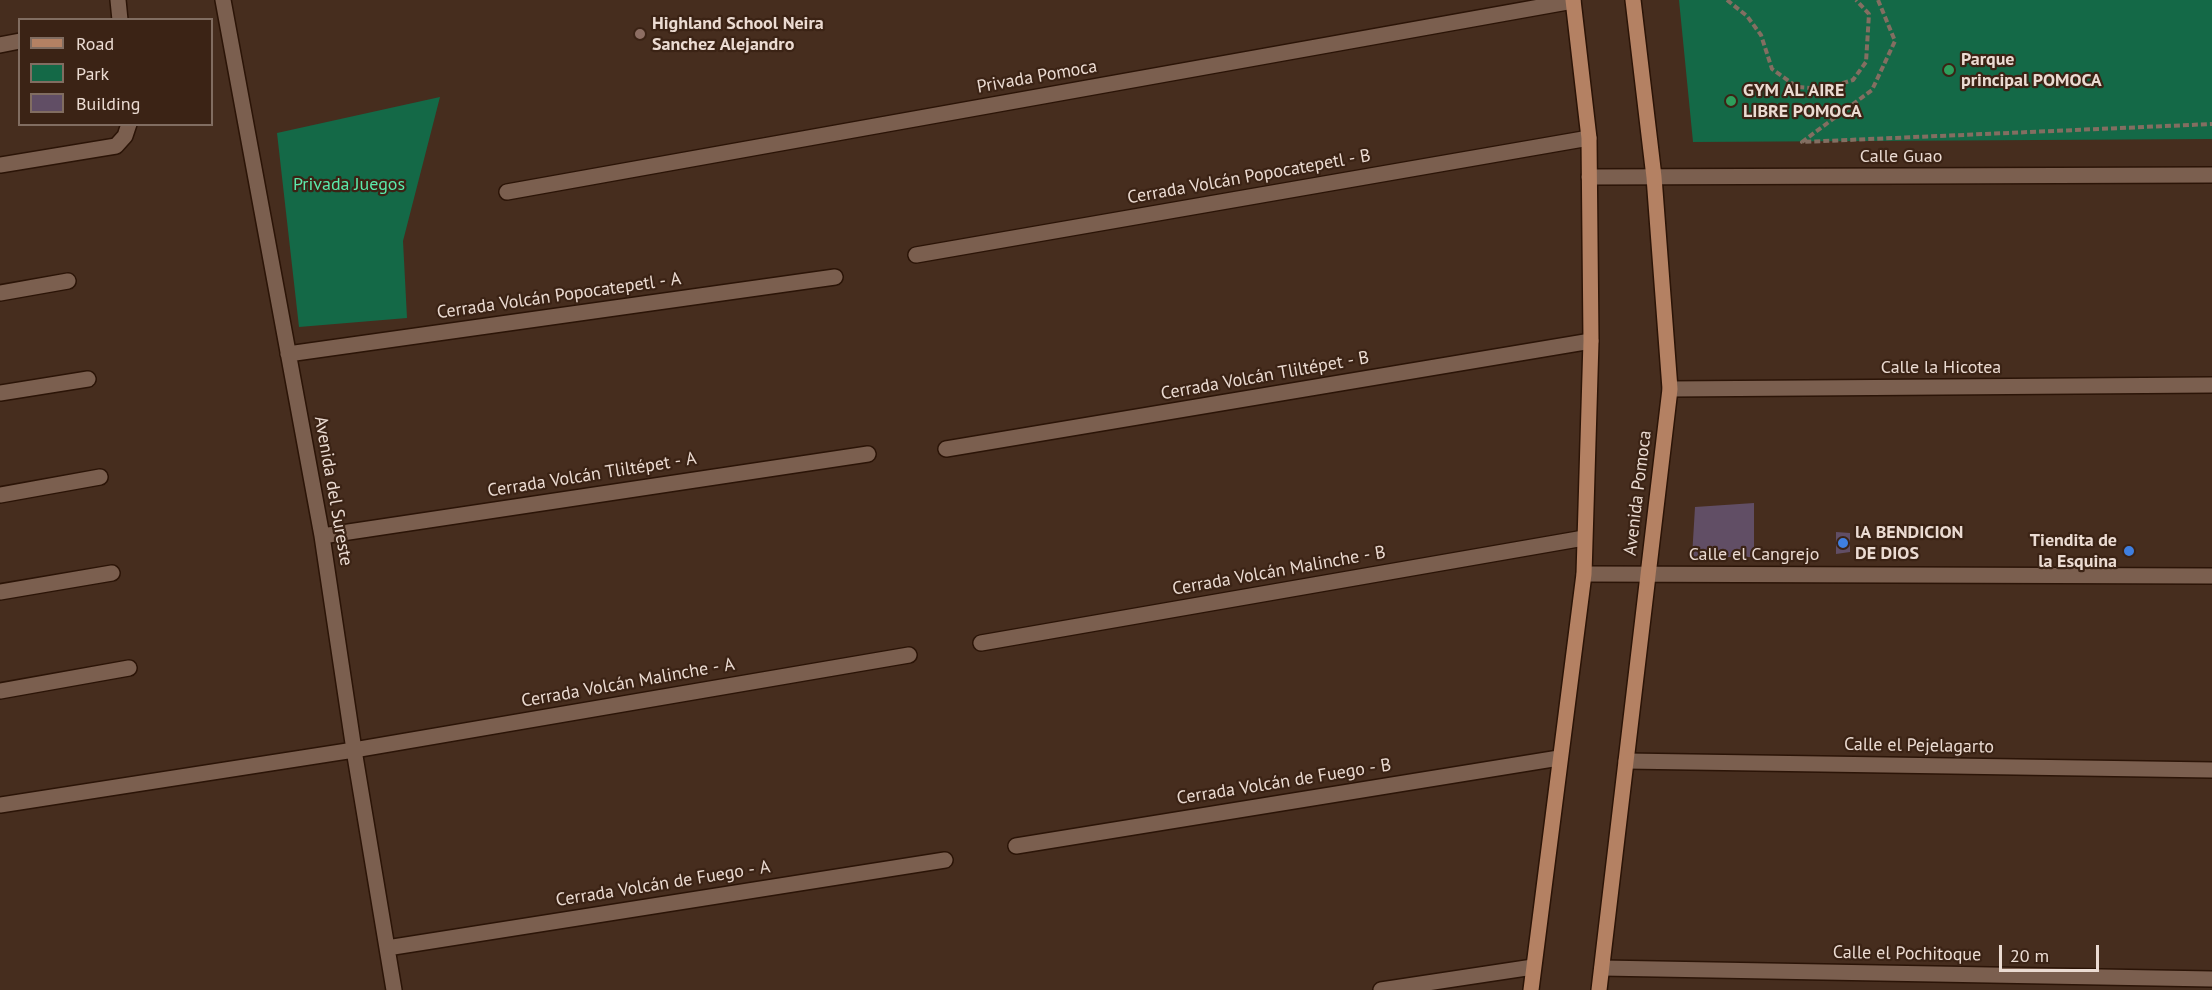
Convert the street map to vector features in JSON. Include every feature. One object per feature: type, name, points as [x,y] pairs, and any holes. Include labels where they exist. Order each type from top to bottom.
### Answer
[{"type":"main road","points":[[1531,990],[1584,574],[1591,341],[1589,138],[1573,0]]},
{"type":"main road","name":"Avenida Pomoca","points":[[1599,990],[1670,389],[1654,177],[1633,0]]},
{"type":"street","points":[[118,0],[120,18]]},
{"type":"street","name":"Avenida del Sureste","points":[[224,0],[322,536],[354,750],[394,990]]},
{"type":"street","name":"Privada Pomoca","points":[[507,192],[1573,0]]},
{"type":"street","points":[[0,45],[18,41]]},
{"type":"street","points":[[0,165],[116,146],[125,136],[128,126]]},
{"type":"street","name":"Cerrada Volcán Popocatepetl - B","points":[[916,255],[1589,138]]},
{"type":"street","name":"Calle Guao","points":[[1589,177],[2212,175]]},
{"type":"street","name":"Cerrada Volcán Popocatepetl - A","points":[[288,354],[835,277]]},
{"type":"street","points":[[0,293],[68,281]]},
{"type":"street","name":"Cerrada Volcán Tliltépet - B","points":[[946,450],[1591,341]]},
{"type":"street","points":[[0,393],[88,379]]},
{"type":"street","name":"Calle la Hicotea","points":[[1670,389],[2212,385]]},
{"type":"street","name":"Cerrada Volcán Tliltépet - A","points":[[322,536],[868,454]]},
{"type":"street","points":[[0,495],[100,477]]},
{"type":"street","name":"Cerrada Volcán Malinche - B","points":[[981,643],[1584,538]]},
{"type":"street","points":[[0,592],[112,573]]},
{"type":"street","name":"Calle el Cangrejo","points":[[1584,574],[2212,576]]},
{"type":"street","name":"Cerrada Volcán Malinche - A","points":[[0,805],[354,750],[909,655]]},
{"type":"street","points":[[0,691],[129,668]]},
{"type":"street","name":"Cerrada Volcán de Fuego - B","points":[[1016,846],[1559,758]]},
{"type":"street","name":"Calle el Pejelagarto","points":[[1626,761],[2212,770]]},
{"type":"street","name":"Cerrada Volcán de Fuego - A","points":[[387,948],[945,860]]},
{"type":"street","points":[[1381,990],[1533,967]]},
{"type":"street","name":"Calle el Pochitoque","points":[[1602,968],[2212,979]]},
{"type":"path","points":[[1726,0],[1747,16],[1761,35],[1772,69],[1797,87],[1823,89],[1853,80],[1866,62],[1869,14],[1856,0]]},
{"type":"path","points":[[1878,0],[1895,41],[1872,90],[1803,142],[2212,124]]},
{"type":"green space","name":"Parque principal POMOCA","points":[[1679,0],[2212,0],[2212,139],[1693,142]]},
{"type":"green space","name":"Privada Juegos","points":[[440,97],[403,241],[407,318],[299,327],[277,133]]},
{"type":"building","points":[[1754,503],[1754,557],[1692,557],[1695,507]]},
{"type":"building","name":"lA BENDICION DE DIOS","points":[[1836,532],[1850,533],[1850,552],[1836,554]]},
{"type":"place","name":"Highland School Neira Sanchez Alejandro","points":[[640,34]]},
{"type":"place","name":"Parque principal POMOCA","points":[[1949,70]]},
{"type":"place","name":"GYM AL AIRE LIBRE POMOCA","points":[[1731,101]]},
{"type":"place","name":"lA BENDICION DE DIOS","points":[[1843,543]]},
{"type":"place","name":"Tiendita de la Esquina","points":[[2129,551]]}]
